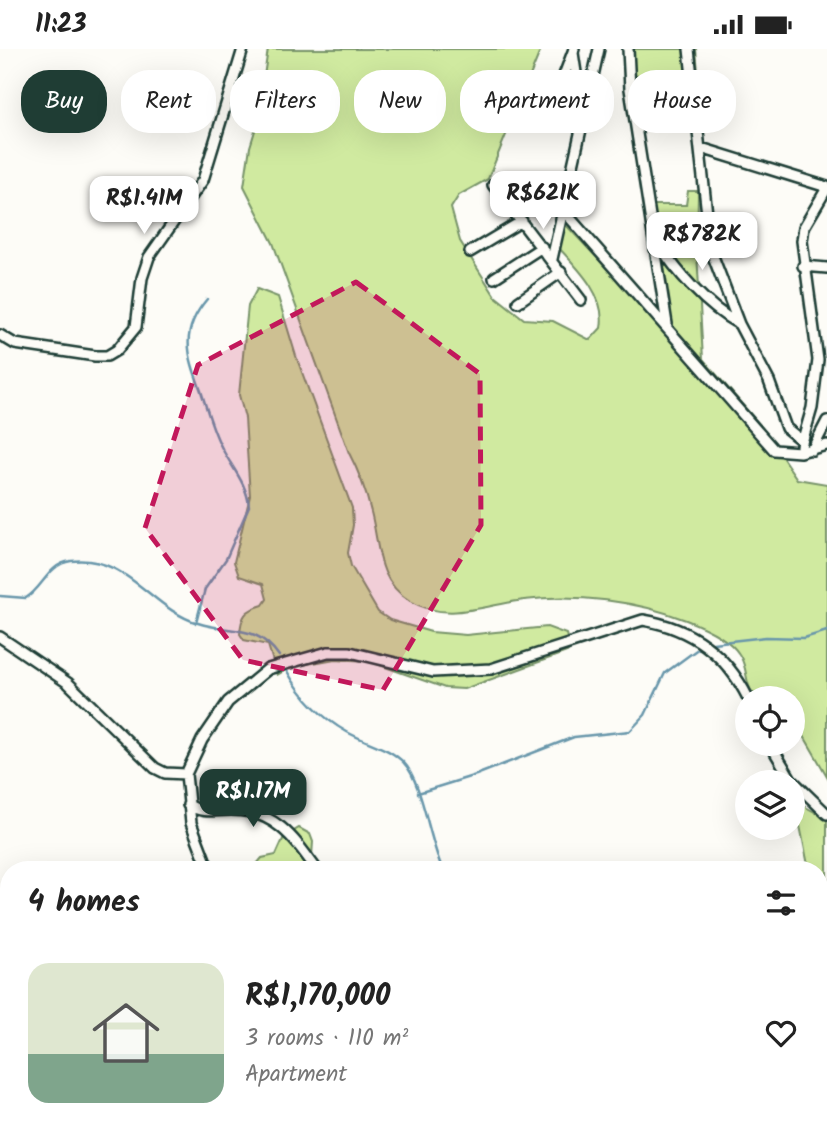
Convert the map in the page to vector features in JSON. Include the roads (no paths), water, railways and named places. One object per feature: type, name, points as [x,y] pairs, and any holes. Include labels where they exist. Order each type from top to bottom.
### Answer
[{"type":"street","points":[[0,335],[15,344],[107,356],[131,335],[138,318],[142,278],[149,257],[203,180],[243,49]]},
{"type":"street","points":[[594,70],[599,49]]},
{"type":"street","points":[[628,49],[631,89],[668,326]]},
{"type":"street","points":[[689,49],[711,251],[739,324],[768,381],[786,428],[802,441]]},
{"type":"street","points":[[573,50],[576,70]]},
{"type":"street","points":[[566,70],[573,50]]},
{"type":"street","points":[[552,259],[580,133]]},
{"type":"street","points":[[701,148],[827,188],[804,227],[803,266],[818,360],[812,408],[800,452]]},
{"type":"street","points":[[493,184],[581,300]]},
{"type":"street","points":[[563,210],[668,326],[774,450],[800,452],[827,445]]},
{"type":"street","points":[[470,252],[522,221]]},
{"type":"street","points":[[653,233],[665,255],[687,279],[725,317],[739,324]]},
{"type":"street","points":[[494,278],[542,247]]},
{"type":"street","points":[[803,266],[827,268]]},
{"type":"street","points":[[518,302],[561,272]]},
{"type":"street","points":[[813,450],[827,421]]},
{"type":"street","points":[[205,861],[197,843],[188,805],[186,774],[217,716],[247,684],[268,669],[328,652],[350,652],[433,672],[491,669],[643,621],[666,624],[700,640],[738,677],[742,686]]},
{"type":"street","points":[[0,637],[68,683],[155,768],[165,773],[186,774]]},
{"type":"street","points":[[777,756],[791,779],[827,814]]},
{"type":"street","points":[[188,805],[203,812],[242,811],[270,820],[300,843],[311,861]]},
{"type":"waterway","points":[[196,623],[205,589],[226,559],[249,506],[243,484],[214,430],[190,355],[189,333],[192,322],[207,299]]},
{"type":"waterway","points":[[0,596],[26,598],[51,571],[63,563],[91,561],[123,574],[181,616],[198,623],[252,634],[261,638],[279,656]]},
{"type":"waterway","points":[[713,643],[766,637],[804,638],[827,631]]},
{"type":"waterway","points":[[418,793],[476,775],[574,737],[630,731],[645,715],[665,673],[699,648]]},
{"type":"waterway","points":[[287,671],[306,698],[329,720],[347,732],[391,753],[404,763],[421,798],[439,861]]}]
